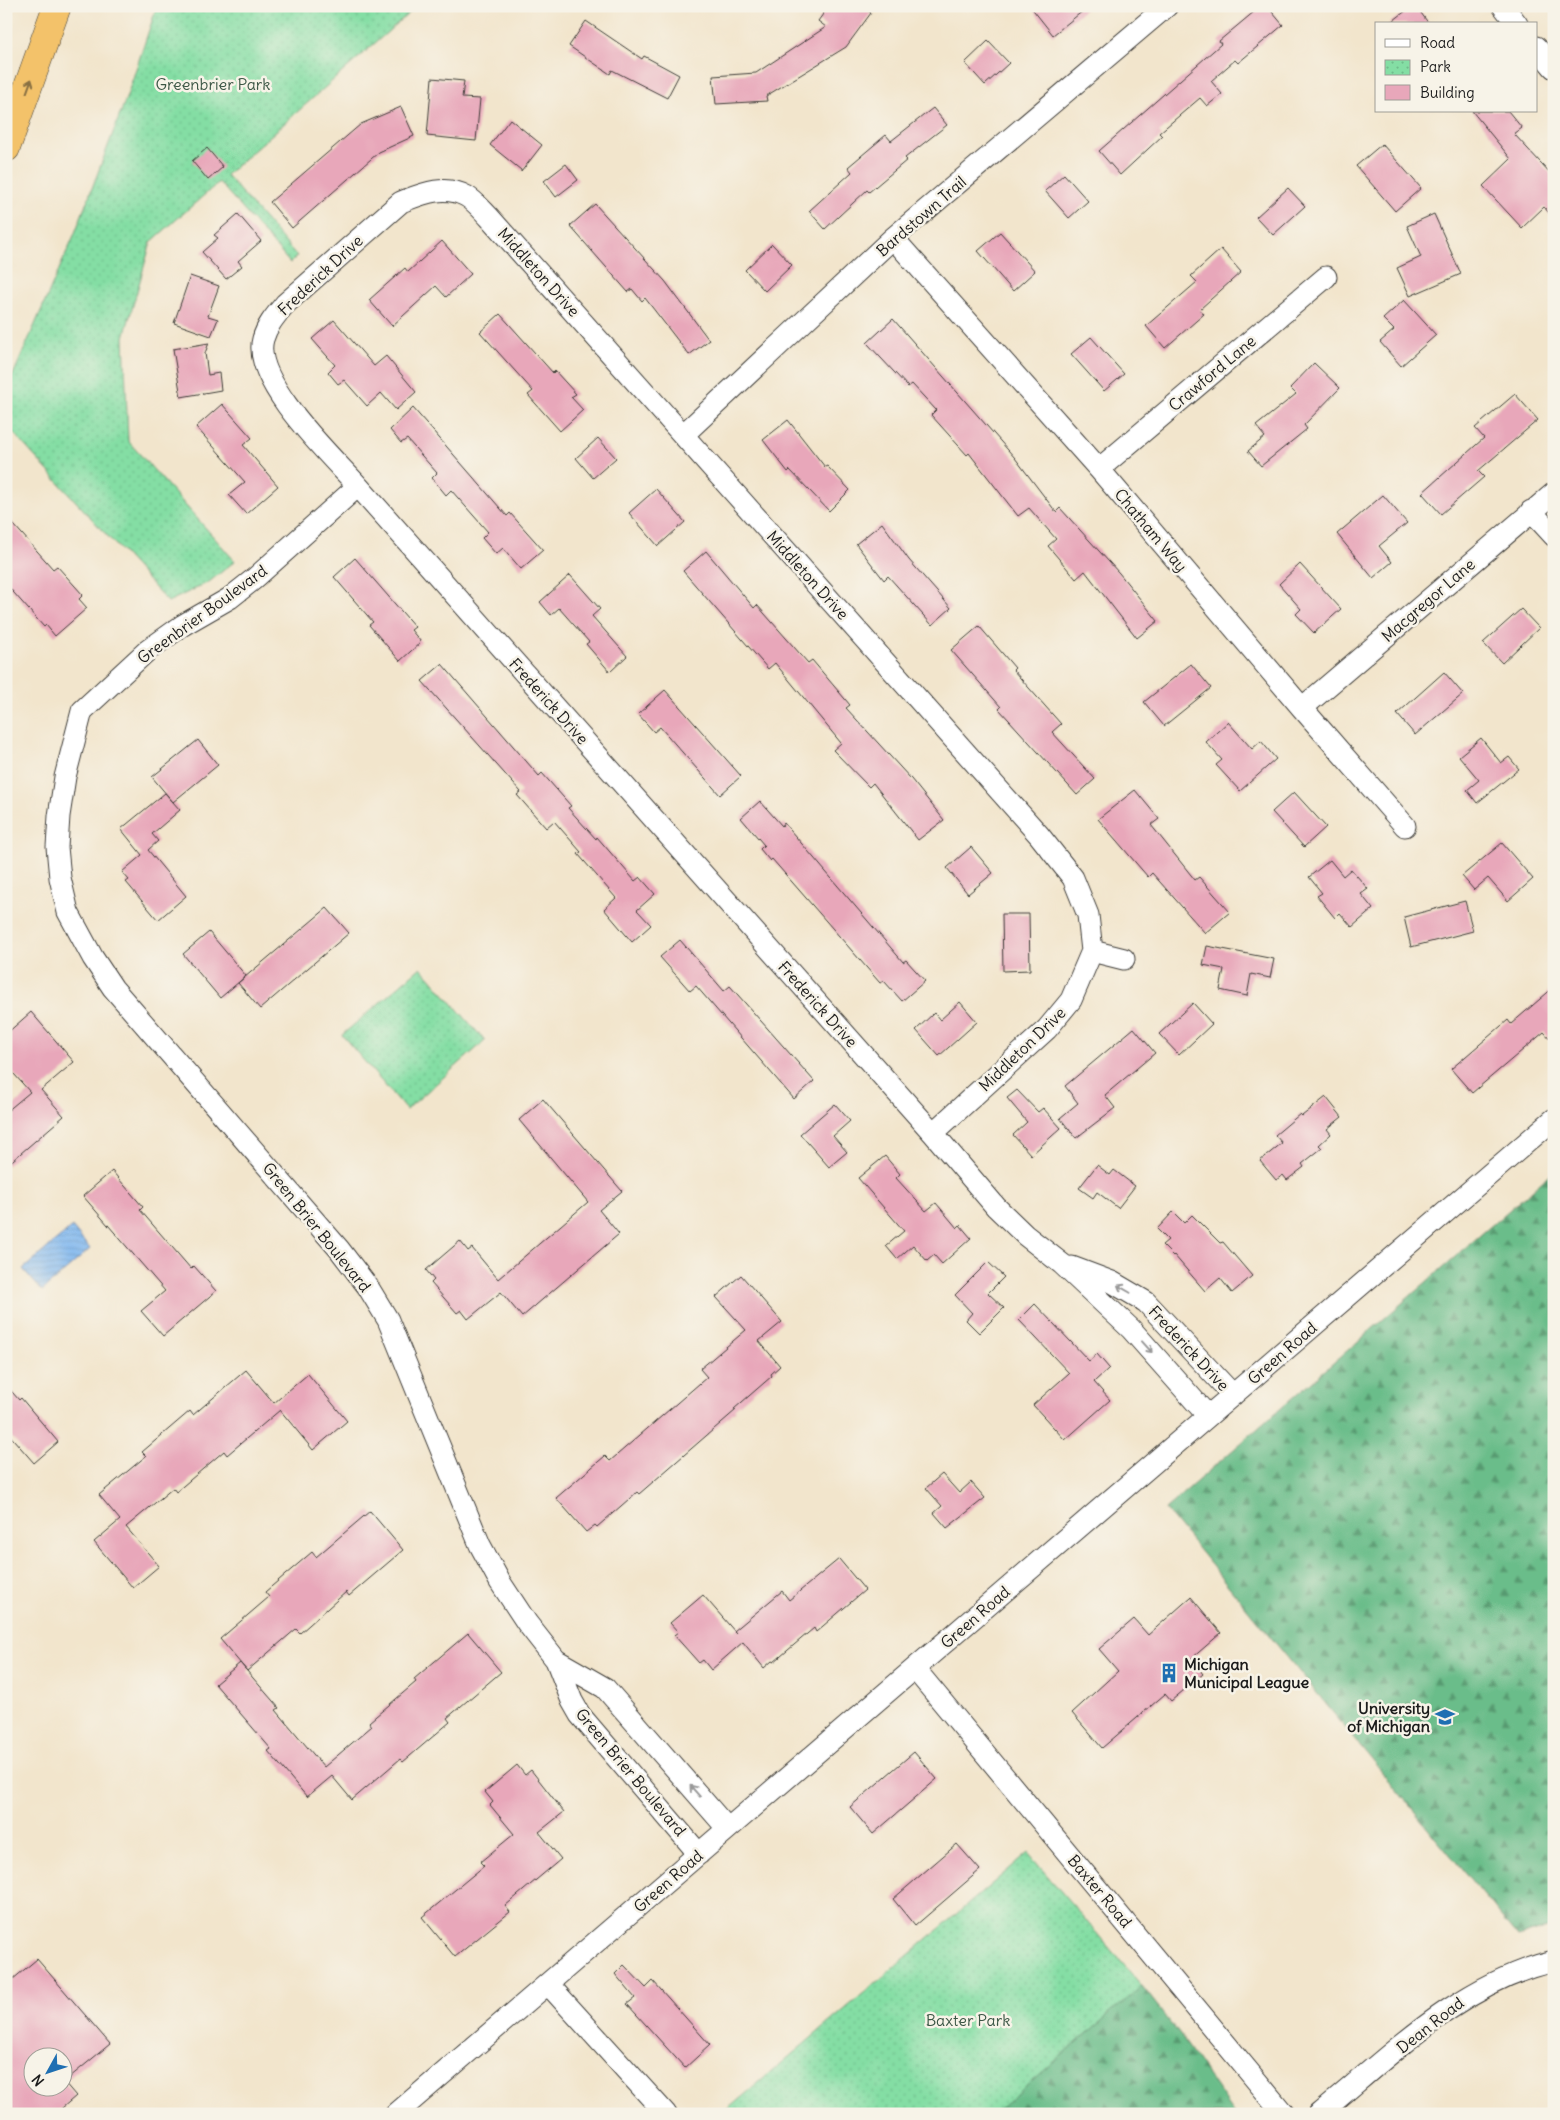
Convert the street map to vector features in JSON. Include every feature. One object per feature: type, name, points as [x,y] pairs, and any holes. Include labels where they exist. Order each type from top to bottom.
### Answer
[{"type":"highway","points":[[6,148],[57,6]]},
{"type":"street","name":"Bardstown Trail","points":[[683,435],[894,238],[1167,6]]},
{"type":"street","points":[[1503,6],[1516,22]]},
{"type":"street","points":[[1538,49],[1554,68]]},
{"type":"street","name":"Frederick Drive","points":[[490,216],[466,196],[442,190],[423,193],[401,202],[285,304],[270,321],[262,341],[263,359],[270,379],[282,400],[343,471],[933,1133],[996,1207],[1025,1235],[1062,1264],[1130,1329],[1208,1416]]},
{"type":"street","name":"Middleton Drive","points":[[490,216],[1039,835],[1073,878],[1088,915],[1092,951],[1071,1000],[1047,1029],[933,1133]]},
{"type":"street","name":"Chatham Way","points":[[894,238],[1099,469],[1405,826]]},
{"type":"street","name":"Crawford Lane","points":[[1099,469],[1326,277]]},
{"type":"street","name":"Greenbrier Boulevard","points":[[57,847],[64,777],[82,711],[148,650],[183,625],[230,598],[254,579],[358,486]]},
{"type":"street","name":"Macgregor Lane","points":[[1302,708],[1554,493]]},
{"type":"street","points":[[1531,511],[1554,536]]},
{"type":"street","name":"Green Brier Boulevard","points":[[57,847],[60,878],[68,912],[93,958],[113,988],[339,1249],[368,1287],[388,1320],[480,1545],[500,1582],[527,1623],[556,1660],[572,1701],[580,1715],[699,1854]]},
{"type":"street","points":[[1092,951],[1124,958]]},
{"type":"street","name":"Green Road","points":[[396,2114],[1554,1120]]},
{"type":"street","name":"Frederick Drive","points":[[1062,1264],[1112,1282],[1146,1302],[1233,1395]]},
{"type":"street","name":"Green Brier Boulevard","points":[[556,1660],[605,1688],[727,1828]]},
{"type":"street","name":"Baxter Road","points":[[915,1669],[1284,2114]]},
{"type":"street","name":"Dean Road","points":[[1319,2114],[1443,2012],[1466,1997],[1509,1976],[1554,1961]]},
{"type":"street","points":[[548,1984],[666,2114]]},
{"type":"green space","name":"Greenbrier Park","points":[[157,6],[417,6],[226,175],[297,256],[290,263],[219,182],[151,242],[124,337],[128,441],[235,561],[209,582],[168,602],[6,425],[6,391],[75,233],[127,96]]},
{"type":"green space","points":[[421,967],[485,1041],[406,1110],[342,1035]]},
{"type":"green space","name":"University of Michigan","points":[[1554,1171],[1554,1925],[1518,1937],[1165,1509]]},
{"type":"green space","name":"Baxter Park","points":[[1028,1853],[1142,1986],[994,2114],[722,2114]]},
{"type":"green space","points":[[1142,1986],[1180,2035],[1235,2114],[994,2114]]},
{"type":"water","points":[[72,1227],[90,1249],[42,1291],[23,1269]]},
{"type":"building","points":[[829,6],[863,6],[871,13],[846,47],[766,96],[767,101],[716,104],[713,76],[756,73],[826,27],[818,21]]},
{"type":"building","points":[[1030,6],[1089,6],[1053,35]]},
{"type":"building","points":[[1261,6],[1267,6],[1283,25],[1238,63],[1235,60],[1211,81],[1222,94],[1207,106],[1200,98],[1159,133],[1162,136],[1120,175],[1099,151],[1221,44],[1219,41]]},
{"type":"building","points":[[1412,6],[1416,6],[1428,22],[1392,22]]},
{"type":"building","points":[[586,21],[642,59],[644,56],[679,75],[667,98],[612,70],[610,74],[569,46]]},
{"type":"building","points":[[988,41],[1009,63],[985,85],[965,63]]},
{"type":"building","points":[[432,78],[464,81],[462,98],[480,99],[476,141],[427,136]]},
{"type":"building","points":[[401,107],[414,136],[379,152],[292,228],[270,202],[361,124]]},
{"type":"building","points":[[933,108],[947,125],[905,158],[907,160],[869,192],[867,190],[825,229],[809,211],[852,172],[848,167],[886,135],[891,141]]},
{"type":"building","points":[[1473,112],[1509,112],[1522,128],[1514,134],[1554,177],[1554,219],[1544,207],[1522,228],[1483,186],[1511,159]]},
{"type":"building","points":[[510,119],[542,145],[521,172],[521,170],[490,145]]},
{"type":"building","points":[[1382,144],[1421,188],[1395,211],[1356,166]]},
{"type":"building","points":[[207,148],[223,167],[208,180],[192,161]]},
{"type":"building","points":[[566,164],[578,180],[556,197],[544,181]]},
{"type":"building","points":[[1064,174],[1088,201],[1069,218],[1045,191]]},
{"type":"building","points":[[1288,188],[1305,206],[1273,235],[1256,217]]},
{"type":"building","points":[[595,204],[665,281],[709,340],[689,355],[645,298],[642,301],[632,289],[628,292],[570,226]]},
{"type":"building","points":[[238,214],[261,241],[238,261],[242,266],[226,279],[202,252],[218,238],[214,235]]},
{"type":"building","points":[[1434,214],[1461,274],[1410,296],[1397,268],[1421,257],[1407,226]]},
{"type":"building","points":[[1000,232],[1035,271],[1013,291],[978,251]]},
{"type":"building","points":[[442,241],[471,274],[446,297],[436,286],[392,326],[369,300],[405,268],[408,272]]},
{"type":"building","points":[[772,244],[792,265],[765,291],[745,270]]},
{"type":"building","points":[[1221,249],[1241,272],[1200,309],[1204,314],[1165,348],[1146,326],[1197,282],[1191,276]]},
{"type":"building","points":[[190,276],[219,286],[208,316],[218,319],[211,336],[174,323]]},
{"type":"building","points":[[1404,300],[1436,335],[1401,366],[1380,342],[1394,330],[1383,319]]},
{"type":"building","points":[[500,314],[553,373],[555,371],[576,394],[571,397],[583,410],[560,431],[528,395],[533,391],[480,332]]},
{"type":"building","points":[[893,319],[1015,458],[1056,512],[1060,508],[1119,573],[1158,621],[1137,638],[1085,571],[1076,579],[1048,546],[1056,539],[1029,508],[1018,516],[969,453],[967,455],[931,415],[936,410],[912,384],[908,387],[867,343]]},
{"type":"building","points":[[334,320],[374,366],[386,356],[416,392],[396,410],[381,393],[367,406],[344,380],[338,384],[328,372],[335,365],[312,339]]},
{"type":"building","points":[[1091,337],[1124,374],[1104,391],[1071,354]]},
{"type":"building","points":[[209,343],[205,353],[208,375],[219,373],[221,390],[181,397],[173,349]]},
{"type":"building","points":[[1314,363],[1340,388],[1304,425],[1307,429],[1261,466],[1248,451],[1265,437],[1256,426],[1296,394],[1290,388]]},
{"type":"building","points":[[1515,394],[1538,420],[1478,471],[1484,477],[1441,514],[1422,493],[1484,438],[1475,428]]},
{"type":"building","points":[[222,404],[252,438],[243,445],[278,486],[246,514],[229,495],[245,482],[196,427]]},
{"type":"building","points":[[413,408],[507,516],[510,513],[543,550],[521,569],[503,548],[496,554],[482,538],[488,532],[451,490],[446,495],[432,478],[437,473],[407,439],[401,443],[390,430]]},
{"type":"building","points":[[788,420],[825,467],[827,466],[850,490],[829,511],[790,470],[788,472],[763,440]]},
{"type":"building","points":[[598,438],[616,458],[593,478],[576,458]]},
{"type":"building","points":[[656,489],[685,522],[658,546],[629,513]]},
{"type":"building","points":[[1383,495],[1407,523],[1379,546],[1392,562],[1373,578],[1337,534]]},
{"type":"building","points":[[6,516],[53,569],[57,566],[83,595],[79,599],[87,608],[55,636],[46,625],[44,627],[6,584]]},
{"type":"building","points":[[882,523],[909,560],[951,608],[932,625],[888,576],[884,580],[856,544]]},
{"type":"building","points":[[706,551],[754,608],[757,605],[808,663],[812,660],[850,705],[846,708],[911,779],[944,820],[918,840],[873,783],[869,787],[833,750],[841,743],[775,663],[768,669],[683,571]]},
{"type":"building","points":[[355,558],[415,627],[411,630],[421,642],[400,661],[369,625],[373,622],[334,577]]},
{"type":"building","points":[[1300,564],[1341,609],[1314,633],[1296,614],[1301,609],[1279,584]]},
{"type":"building","points":[[570,575],[600,609],[592,616],[627,656],[610,672],[586,644],[589,642],[559,608],[551,615],[540,602]]},
{"type":"building","points":[[1521,609],[1539,628],[1502,663],[1483,643]]},
{"type":"building","points":[[979,626],[1015,668],[1013,670],[1061,724],[1052,732],[1095,779],[1077,795],[999,709],[1001,707],[951,650]]},
{"type":"building","points":[[442,664],[539,776],[542,773],[571,806],[568,808],[596,839],[597,837],[635,881],[640,877],[655,894],[637,910],[651,925],[632,942],[604,909],[616,898],[578,854],[581,852],[554,821],[546,828],[517,795],[521,792],[422,681]]},
{"type":"building","points":[[1191,664],[1211,688],[1164,726],[1144,702]]},
{"type":"building","points":[[1444,672],[1463,694],[1415,735],[1397,714]]},
{"type":"building","points":[[665,690],[741,776],[720,795],[660,727],[654,732],[638,714]]},
{"type":"building","points":[[1228,722],[1252,749],[1261,741],[1276,759],[1240,791],[1216,765],[1222,760],[1206,742]]},
{"type":"building","points":[[1481,738],[1501,763],[1509,757],[1519,769],[1477,803],[1467,790],[1479,780],[1459,756]]},
{"type":"building","points":[[198,740],[218,765],[173,802],[152,777]]},
{"type":"building","points":[[1135,790],[1159,819],[1151,825],[1195,880],[1199,877],[1230,912],[1205,933],[1152,873],[1148,877],[1098,819]]},
{"type":"building","points":[[1294,792],[1326,827],[1304,847],[1272,812]]},
{"type":"building","points":[[165,793],[180,810],[152,834],[158,841],[148,850],[186,896],[158,920],[126,882],[129,880],[122,872],[142,855],[121,829]]},
{"type":"building","points":[[760,801],[782,826],[784,823],[903,962],[906,960],[925,981],[902,1001],[884,981],[880,983],[772,859],[770,861],[760,849],[764,845],[741,818]]},
{"type":"building","points":[[1502,843],[1533,879],[1508,901],[1488,878],[1474,890],[1462,876]]},
{"type":"building","points":[[971,847],[993,873],[968,894],[947,868]]},
{"type":"building","points":[[1330,860],[1343,876],[1351,869],[1368,889],[1361,894],[1373,909],[1352,927],[1340,913],[1335,918],[1317,896],[1322,893],[1309,877]]},
{"type":"building","points":[[1465,901],[1473,931],[1411,947],[1404,917]]},
{"type":"building","points":[[327,908],[349,933],[260,1009],[238,983]]},
{"type":"building","points":[[1002,914],[1029,914],[1030,970],[1003,971]]},
{"type":"building","points":[[209,932],[246,976],[220,998],[183,954]]},
{"type":"building","points":[[680,940],[724,991],[730,986],[814,1081],[794,1099],[696,986],[690,991],[660,957]]},
{"type":"building","points":[[1207,946],[1274,959],[1270,978],[1251,974],[1247,996],[1220,990],[1224,969],[1203,965]]},
{"type":"building","points":[[1554,987],[1554,1043],[1544,1032],[1472,1093],[1451,1069],[1508,1020],[1511,1024]]},
{"type":"building","points":[[960,1002],[977,1022],[939,1056],[916,1030],[934,1013],[940,1020]]},
{"type":"building","points":[[1193,1003],[1212,1024],[1179,1055],[1159,1034]]},
{"type":"building","points":[[31,1012],[74,1062],[41,1090],[64,1116],[6,1166],[6,1112],[30,1092],[6,1065],[6,1034]]},
{"type":"building","points":[[1134,1028],[1155,1053],[1105,1095],[1115,1108],[1076,1138],[1060,1118],[1078,1103],[1065,1086]]},
{"type":"building","points":[[1017,1090],[1038,1112],[1043,1108],[1061,1128],[1031,1155],[1013,1135],[1027,1122],[1007,1098]]},
{"type":"building","points":[[1326,1097],[1342,1117],[1327,1129],[1331,1134],[1319,1145],[1322,1148],[1302,1164],[1304,1167],[1287,1180],[1283,1175],[1276,1180],[1260,1161],[1282,1143],[1275,1135],[1300,1114],[1302,1116]]},
{"type":"building","points":[[543,1099],[622,1191],[599,1210],[619,1234],[522,1317],[501,1292],[468,1319],[461,1310],[457,1313],[431,1283],[434,1280],[426,1270],[460,1241],[468,1251],[472,1248],[498,1279],[588,1202],[519,1120]]},
{"type":"building","points":[[835,1104],[850,1121],[833,1136],[847,1152],[829,1167],[800,1134]]},
{"type":"building","points":[[885,1156],[900,1174],[896,1178],[926,1211],[936,1203],[957,1228],[960,1225],[971,1238],[942,1264],[934,1255],[927,1261],[913,1245],[897,1259],[886,1246],[904,1231],[858,1178]]},
{"type":"building","points":[[1097,1165],[1110,1175],[1114,1170],[1135,1186],[1118,1208],[1097,1192],[1093,1198],[1079,1188]]},
{"type":"building","points":[[112,1171],[143,1207],[140,1210],[191,1269],[194,1266],[216,1291],[163,1336],[141,1311],[165,1291],[83,1196]]},
{"type":"building","points":[[1173,1212],[1184,1223],[1192,1215],[1220,1243],[1223,1242],[1252,1276],[1232,1293],[1220,1278],[1205,1291],[1174,1255],[1162,1245],[1168,1240],[1157,1229]]},
{"type":"building","points":[[988,1262],[1004,1277],[988,1293],[1004,1308],[979,1333],[966,1320],[972,1313],[955,1295]]},
{"type":"building","points":[[741,1275],[782,1322],[759,1341],[780,1366],[771,1374],[772,1376],[734,1409],[736,1410],[639,1494],[637,1492],[597,1527],[595,1525],[586,1532],[556,1498],[605,1456],[610,1461],[707,1377],[700,1369],[746,1330],[716,1297]]},
{"type":"building","points":[[1035,1304],[1089,1361],[1097,1354],[1109,1368],[1094,1382],[1110,1400],[1065,1440],[1033,1405],[1069,1373],[1019,1320]]},
{"type":"building","points":[[246,1370],[274,1403],[308,1374],[347,1421],[313,1450],[280,1410],[227,1455],[224,1451],[176,1492],[173,1488],[126,1527],[159,1566],[133,1588],[94,1542],[120,1520],[99,1495],[146,1456],[142,1452],[190,1411],[193,1415]]},
{"type":"building","points":[[6,1385],[19,1400],[21,1398],[58,1442],[34,1463],[6,1431]]},
{"type":"building","points":[[942,1474],[959,1493],[971,1482],[985,1498],[947,1528],[934,1513],[942,1506],[926,1488]]},
{"type":"building","points":[[370,1511],[403,1550],[349,1596],[346,1592],[300,1633],[296,1629],[247,1671],[220,1639],[269,1597],[265,1592],[312,1552],[316,1557]]},
{"type":"building","points":[[839,1559],[865,1590],[816,1632],[814,1628],[774,1662],[772,1661],[764,1668],[743,1642],[711,1670],[703,1660],[699,1663],[674,1635],[678,1632],[670,1623],[703,1595],[734,1631],[782,1591],[789,1600]]},
{"type":"building","name":"Michigan Municipal League","points":[[1191,1597],[1221,1633],[1191,1659],[1203,1674],[1171,1701],[1165,1694],[1102,1748],[1072,1713],[1118,1671],[1099,1649],[1134,1619],[1148,1635]]},
{"type":"building","points":[[468,1633],[501,1672],[447,1718],[450,1722],[403,1762],[400,1759],[352,1800],[332,1776],[307,1797],[268,1751],[271,1749],[215,1684],[240,1663],[279,1708],[276,1710],[324,1767],[372,1726],[369,1722],[416,1682],[414,1679]]},
{"type":"building","points":[[914,1752],[937,1779],[873,1834],[850,1807]]},
{"type":"building","points":[[517,1765],[525,1775],[531,1770],[564,1812],[539,1832],[561,1859],[505,1906],[510,1912],[455,1957],[422,1917],[484,1866],[480,1862],[514,1834],[490,1805],[493,1802],[485,1792]]},
{"type":"building","points":[[957,1844],[980,1870],[915,1926],[893,1899]]},
{"type":"building","points":[[37,1959],[110,2044],[72,2075],[72,2048],[22,2048],[22,2098],[72,2098],[72,2091],[76,2096],[55,2114],[6,2114],[6,1985]]},
{"type":"building","points":[[624,1965],[646,1988],[653,1981],[710,2045],[685,2068],[627,2004],[635,1998],[615,1974]]},
{"type":"place","name":"Michigan Municipal League","points":[[1169,1673]]},
{"type":"place","name":"University of Michigan","points":[[1445,1717]]}]
